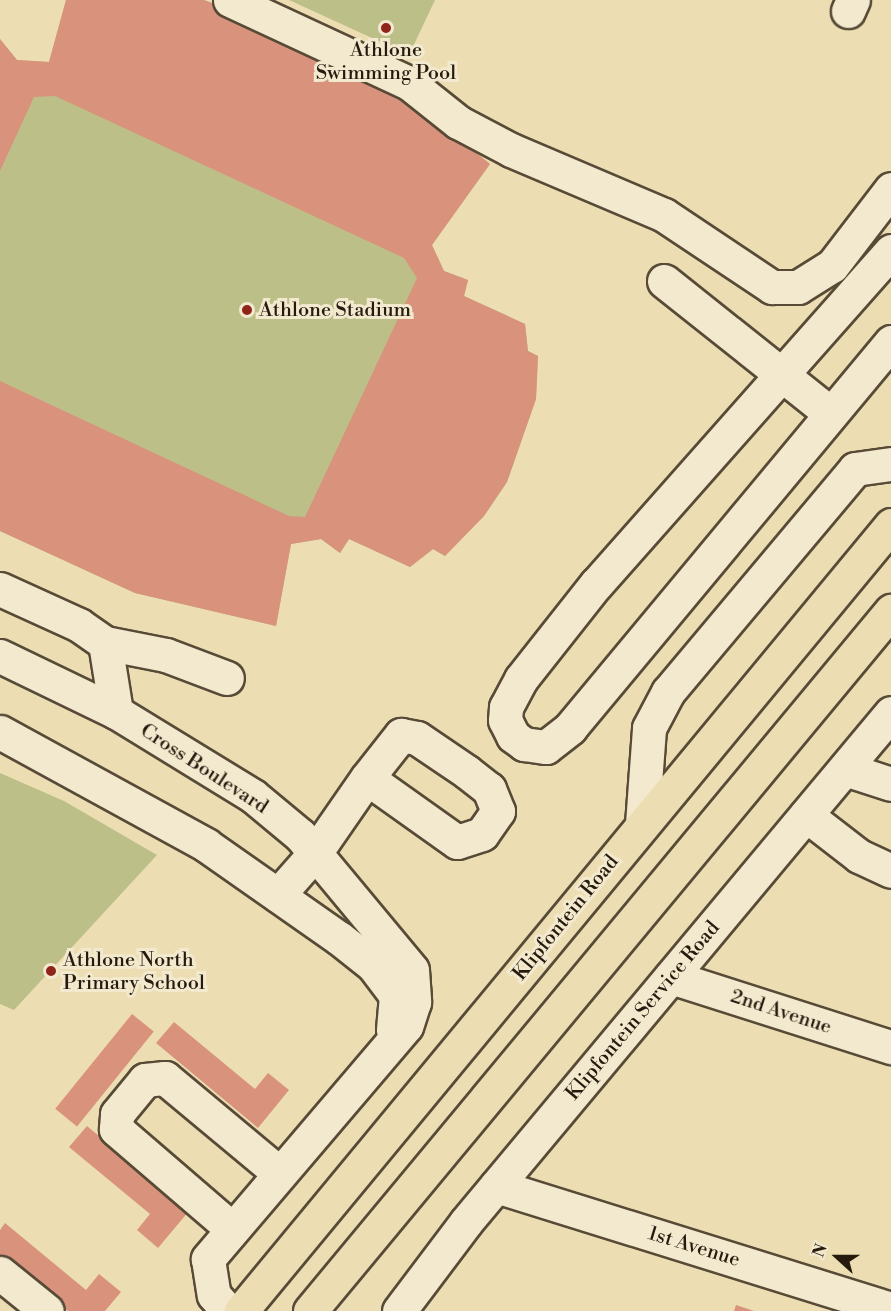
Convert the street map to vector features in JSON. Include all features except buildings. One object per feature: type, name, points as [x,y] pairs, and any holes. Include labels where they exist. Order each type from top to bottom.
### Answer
[{"type":"main road","name":"Klipfontein Road","points":[[241,1311],[891,525]]},
{"type":"main road","points":[[310,1311],[891,611]]},
{"type":"street","points":[[230,0],[409,83],[458,122],[511,150],[664,214],[772,287],[798,287],[831,266],[891,189]]},
{"type":"street","points":[[891,251],[596,584],[521,679],[506,707],[505,720],[513,736],[524,744],[546,747],[570,728],[891,342]]},
{"type":"street","points":[[664,281],[783,373],[831,414]]},
{"type":"street","points":[[642,824],[649,728],[668,692],[855,469],[865,464],[891,464]]},
{"type":"street","points":[[0,590],[79,625],[105,643],[166,655],[227,678]]},
{"type":"street","points":[[105,643],[116,712]]},
{"type":"street","name":"Cross Boulevard","points":[[0,656],[116,712],[253,796],[315,853],[412,970],[411,1014],[231,1228],[208,1259],[206,1272],[214,1295],[228,1311]]},
{"type":"street","name":"Klipfontein Service Road","points":[[399,1311],[496,1186],[891,713]]},
{"type":"street","name":"Cross Boulevard","points":[[0,732],[206,845],[278,895],[385,977],[399,1009],[385,1045]]},
{"type":"street","points":[[845,769],[891,784]]},
{"type":"street","points":[[278,895],[315,853],[367,777]]},
{"type":"street","points":[[806,816],[859,856],[891,871]]},
{"type":"street","name":"2nd Avenue","points":[[671,977],[891,1047]]},
{"type":"street","points":[[231,1228],[116,1129],[117,1114],[146,1080],[165,1078],[279,1172]]},
{"type":"street","name":"1st Avenue","points":[[496,1186],[891,1309]]},
{"type":"street","points":[[0,1273],[47,1311]]},
{"type":"green space","name":"Athlone Stadium","points":[[66,0],[204,0],[269,24],[419,106],[490,164],[432,245],[444,271],[468,280],[464,296],[525,324],[528,351],[538,356],[536,399],[507,482],[484,516],[445,556],[433,549],[410,567],[349,539],[340,553],[321,539],[291,544],[276,626],[135,593],[0,531],[0,39],[17,60],[49,62]]},
{"type":"green space","name":"Athlone Swimming Pool","points":[[289,0],[435,0],[409,55]]},
{"type":"green space","points":[[0,773],[64,801],[157,855],[14,1010],[0,1004]]},
{"type":"place","name":"Athlone Swimming Pool","points":[[386,28]]},
{"type":"place","name":"Athlone Stadium","points":[[247,310]]},
{"type":"place","name":"Athlone North Primary School","points":[[51,971]]}]
